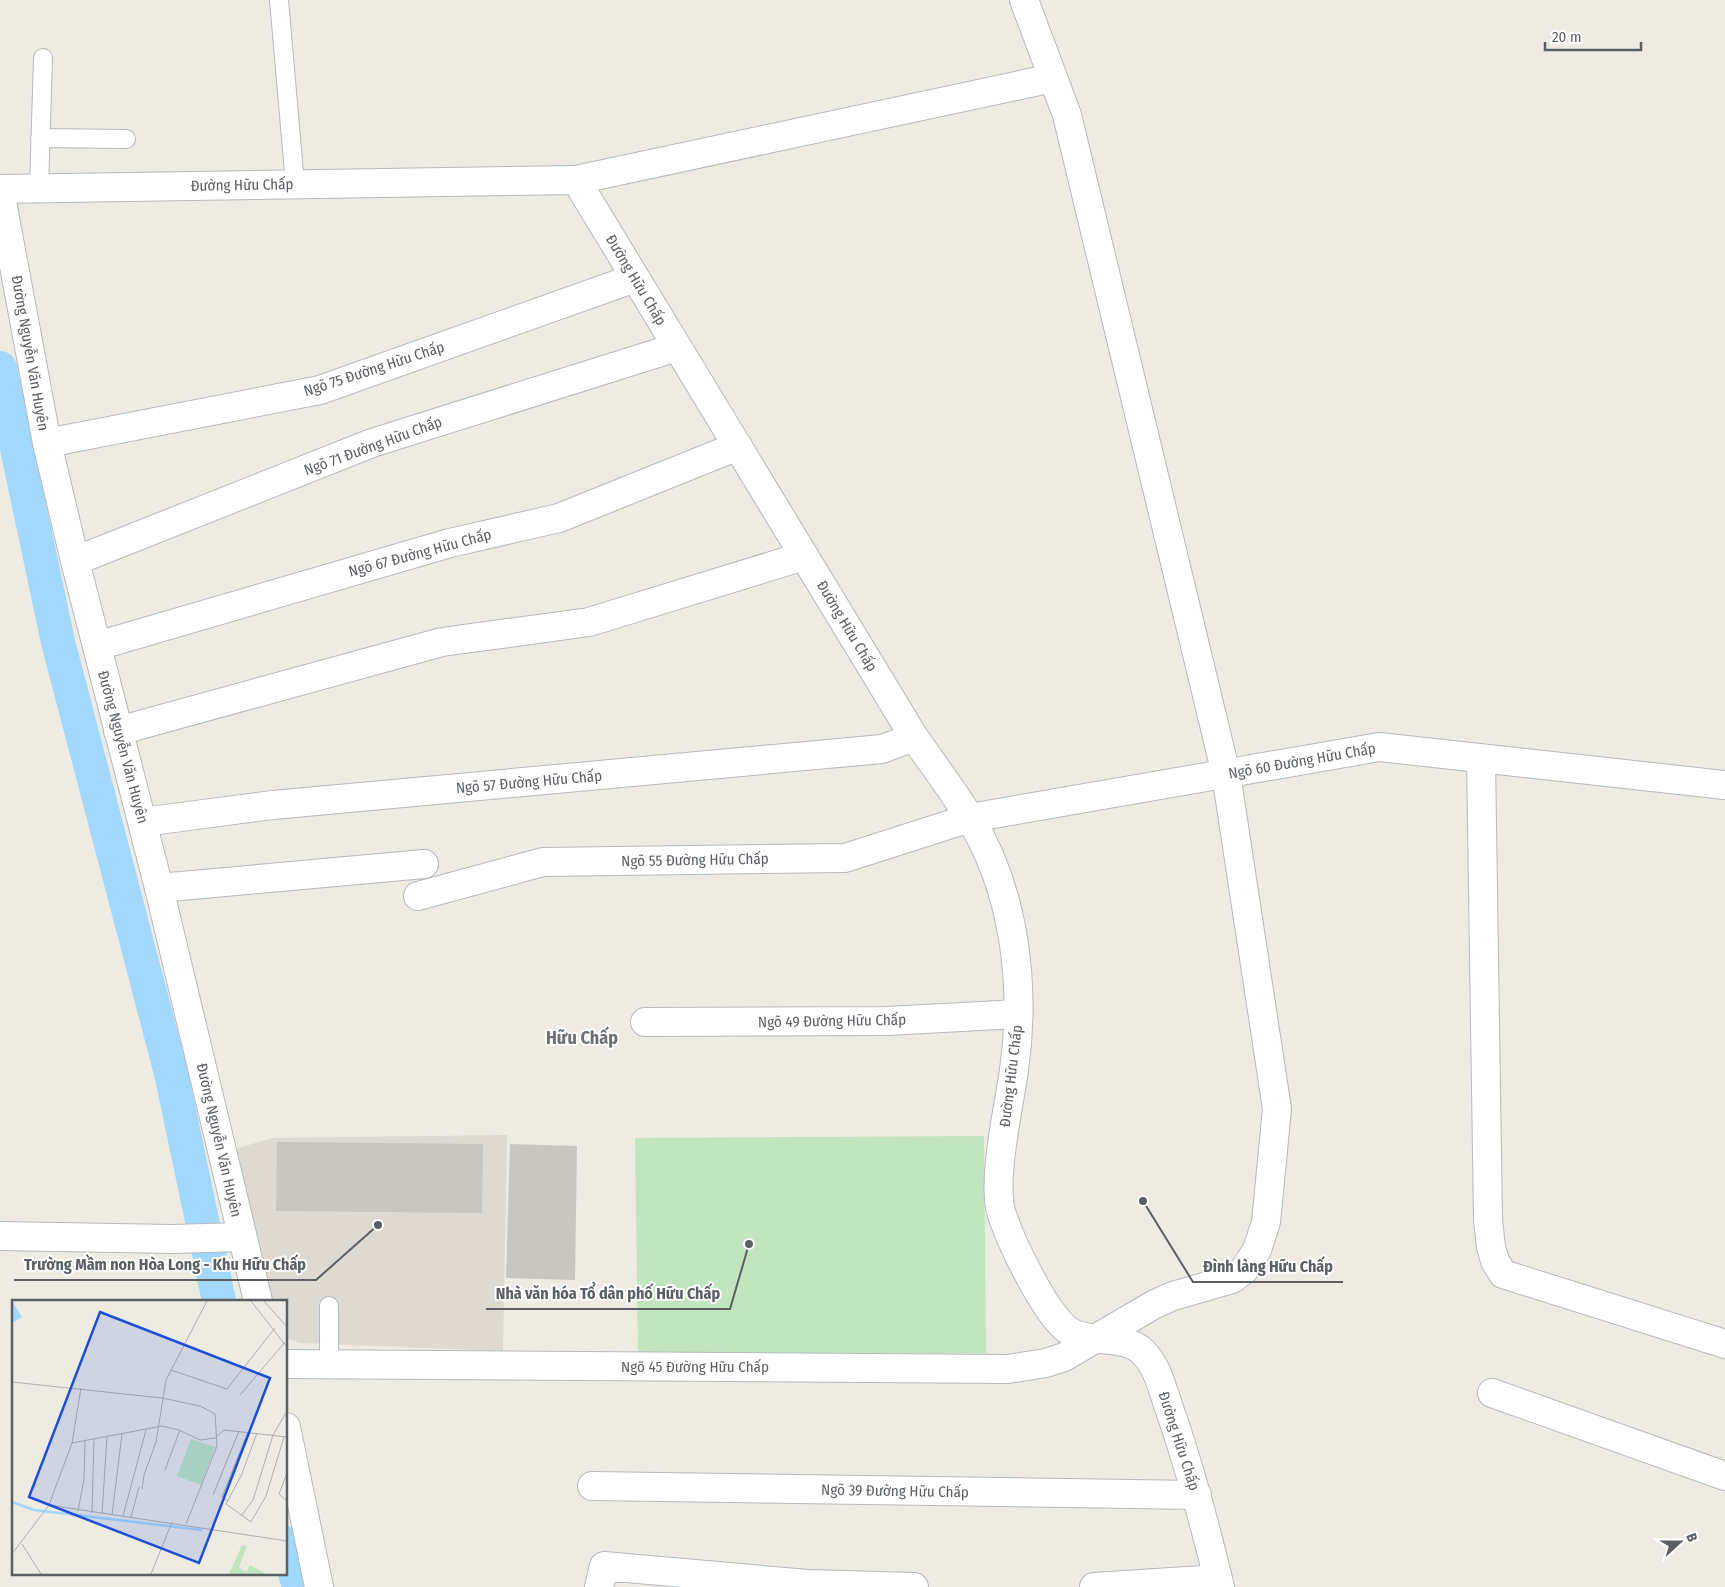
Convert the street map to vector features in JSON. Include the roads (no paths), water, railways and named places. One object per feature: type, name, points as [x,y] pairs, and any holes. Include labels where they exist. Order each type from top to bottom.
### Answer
[{"type":"street","name":"Ngõ 45 Đường Hữu Chấp","points":[[288,1364],[1008,1370],[1064,1358],[1154,1304],[1173,1296],[1232,1279],[1244,1270],[1257,1250],[1266,1222],[1277,1109],[1226,774],[1067,115],[1024,0]]},
{"type":"street","points":[[576,180],[1053,78]]},
{"type":"street","name":"Đường Hữu Chấp","points":[[0,190],[576,180],[914,737],[970,818],[991,860],[1006,904],[1013,943],[1018,1014],[1018,1043],[997,1187],[1001,1211],[1012,1241],[1044,1301],[1063,1326],[1073,1334],[1125,1343],[1141,1350],[1148,1357],[1160,1383],[1196,1495],[1219,1583]]},
{"type":"street","name":"Đường Nguyễn Văn Huyên","points":[[0,190],[47,443],[74,561],[143,822],[241,1237],[258,1300]]},
{"type":"street","name":"Ngõ 75 Đường Hữu Chấp","points":[[47,443],[320,390],[634,278]]},
{"type":"street","name":"Ngõ 71 Đường Hữu Chấp","points":[[74,561],[372,443],[676,347]]},
{"type":"street","name":"Ngõ 67 Đường Hữu Chấp","points":[[97,646],[450,543],[560,518],[738,446]]},
{"type":"street","points":[[118,731],[442,642],[589,622],[804,556]]},
{"type":"street","name":"Ngõ 57 Đường Hữu Chấp","points":[[143,822],[273,805],[882,749],[914,737]]},
{"type":"street","name":"Ngõ 60 Đường Hữu Chấp","points":[[970,818],[1379,747],[1725,785]]},
{"type":"street","points":[[1481,758],[1488,1220],[1491,1247],[1495,1260],[1503,1274],[1725,1344]]},
{"type":"street","name":"Ngõ 55 Đường Hữu Chấp","points":[[418,896],[543,862],[845,858],[970,818]]},
{"type":"street","points":[[159,888],[424,864]]},
{"type":"street","name":"Ngõ 49 Đường Hữu Chấp","points":[[645,1022],[887,1021],[1018,1014]]},
{"type":"street","points":[[0,1236],[241,1237]]},
{"type":"street","points":[[1492,1393],[1725,1476]]},
{"type":"street","points":[[288,1436],[320,1587]]},
{"type":"street","name":"Ngõ 39 Đường Hữu Chấp","points":[[592,1486],[1196,1495]]},
{"type":"street","points":[[599,1587],[604,1566],[808,1584],[914,1587]]},
{"type":"street","points":[[1094,1587],[1219,1583]]},
{"type":"lane","points":[[279,0],[295,184]]},
{"type":"lane","points":[[39,188],[43,58]]},
{"type":"lane","points":[[40,138],[126,139]]},
{"type":"lane","points":[[328,1306],[328,1365]]},
{"type":"waterway","points":[[0,368],[58,642],[171,1073],[219,1300]]},
{"type":"waterway","points":[[288,1550],[299,1587]]},
{"type":"place","name":"Đình làng Hữu Chấp","points":[[1143,1201]]},
{"type":"place","name":"Trường Mầm non Hòa Long - Khu Hữu Chấp","points":[[378,1225]]},
{"type":"place","name":"Nhà văn hóa Tổ dân phố Hữu Chấp","points":[[749,1244]]},
{"type":"district","name":"Hữu Chấp","points":[[582,1038]]}]
